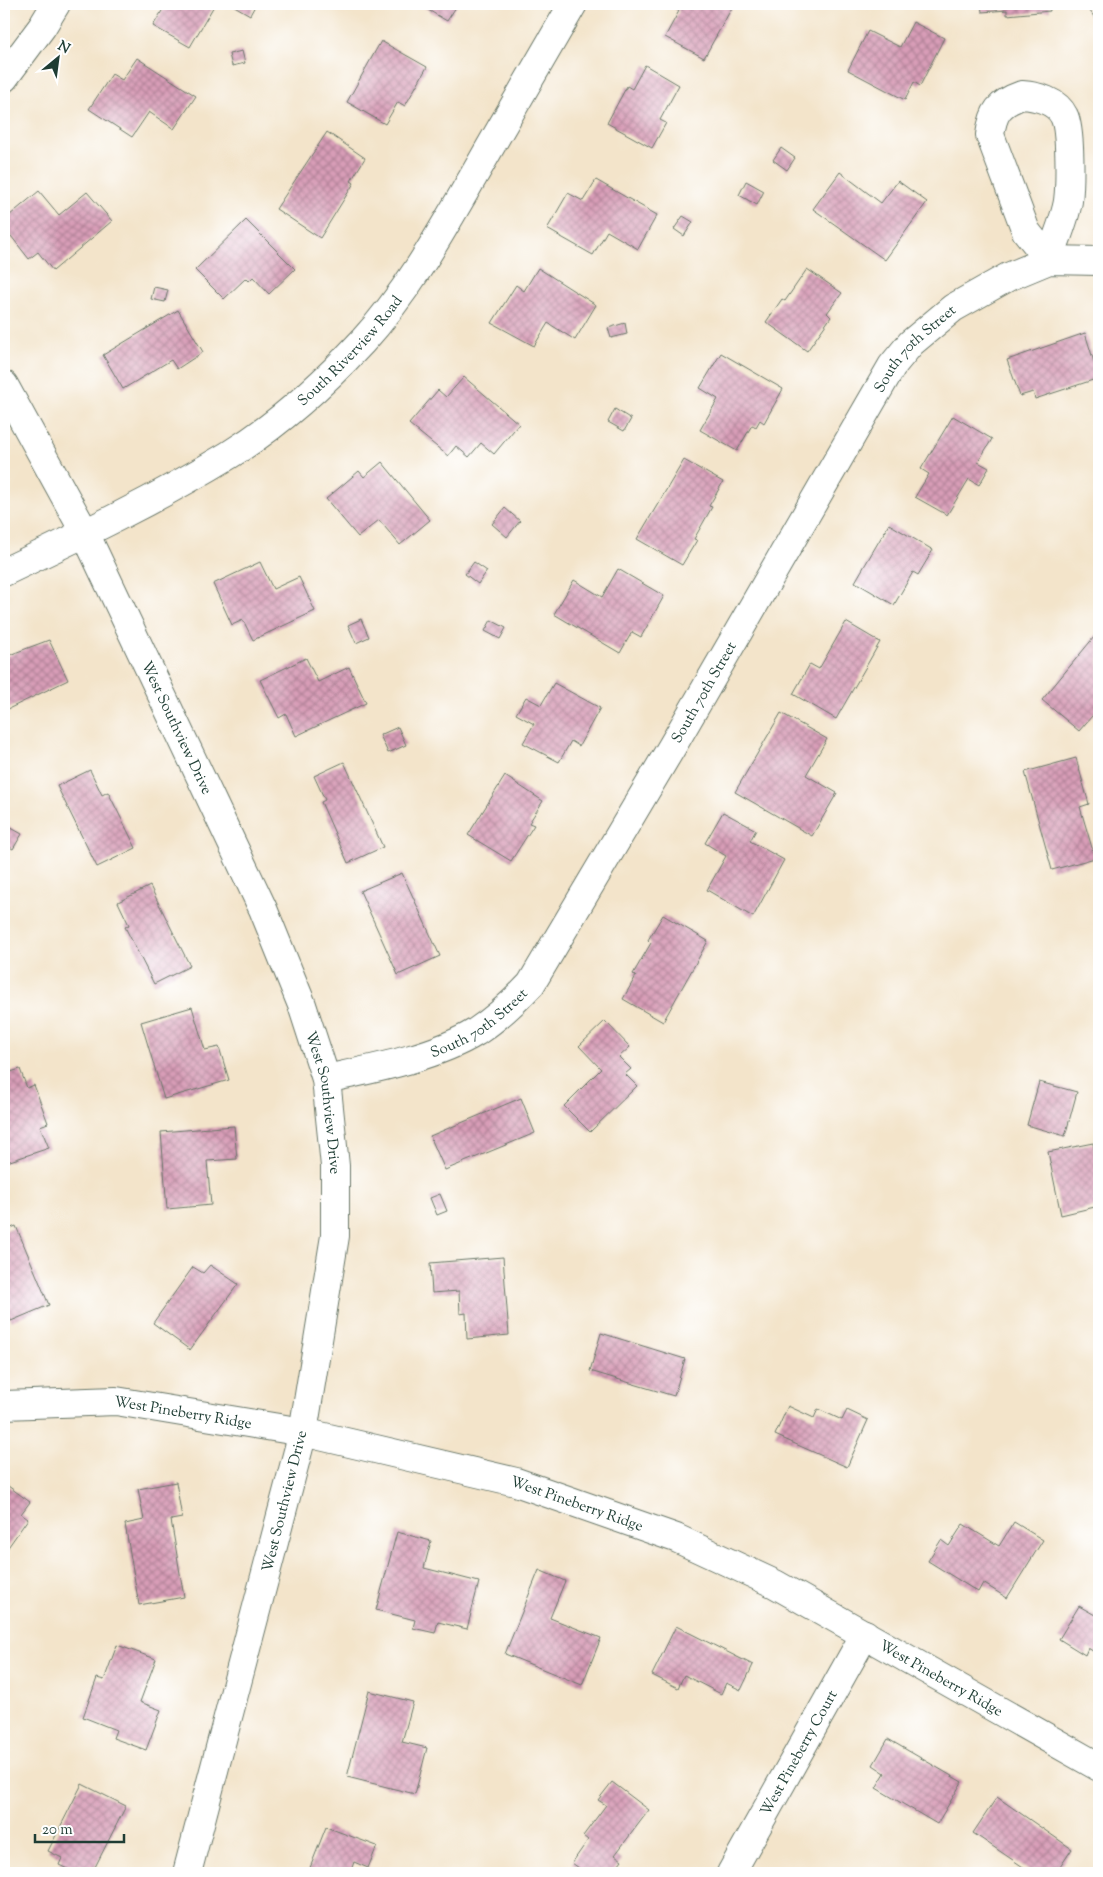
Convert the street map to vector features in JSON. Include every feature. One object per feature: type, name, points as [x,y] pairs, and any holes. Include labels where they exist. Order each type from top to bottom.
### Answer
[{"type":"street","points":[[4,78],[42,27],[56,4]]},
{"type":"street","name":"South Riverview Road","points":[[4,572],[85,533],[230,455],[286,414],[328,377],[363,341],[393,305],[427,254],[573,4]]},
{"type":"street","points":[[1022,95],[1037,96],[1051,103],[1064,115],[1068,131],[1068,201],[1049,260],[1026,231],[990,135],[992,122],[997,110],[1006,100],[1022,95]]},
{"type":"street","points":[[1049,260],[1099,261]]},
{"type":"street","name":"South 70th Street","points":[[326,1079],[372,1070],[430,1052],[475,1033],[507,1009],[531,984],[552,952],[668,754],[892,366],[911,343],[953,308],[1008,277],[1049,260]]},
{"type":"street","name":"West Southview Drive","points":[[4,384],[85,533],[263,909],[302,1005],[326,1079],[335,1166],[335,1236],[303,1432],[187,1873]]},
{"type":"street","name":"West Pineberry Ridge","points":[[4,1405],[116,1401],[303,1432],[516,1482],[676,1538],[775,1584],[1099,1767]]},
{"type":"street","name":"West Pineberry Court","points":[[731,1873],[865,1634]]},
{"type":"building","points":[[166,4],[215,4],[190,47],[153,26]]},
{"type":"building","points":[[231,4],[256,4],[250,15]]},
{"type":"building","points":[[418,4],[458,4],[447,21]]},
{"type":"building","points":[[678,4],[734,4],[704,58],[665,37],[679,11],[675,9]]},
{"type":"building","points":[[981,4],[1049,4],[1050,11],[1007,15],[1007,10],[982,12]]},
{"type":"building","points":[[1099,5],[1099,24],[1090,11]]},
{"type":"building","points":[[913,22],[944,38],[920,86],[914,82],[905,100],[848,70],[868,31],[900,47]]},
{"type":"building","points":[[381,41],[427,67],[405,106],[398,102],[385,124],[347,102]]},
{"type":"building","points":[[242,51],[245,63],[232,66],[229,54]]},
{"type":"building","points":[[137,58],[196,96],[174,129],[149,112],[132,137],[89,109],[112,74],[122,80]]},
{"type":"building","points":[[645,65],[679,85],[660,120],[666,123],[652,148],[607,123],[627,86],[632,89]]},
{"type":"building","points":[[327,132],[365,158],[351,181],[354,183],[320,238],[276,209]]},
{"type":"building","points":[[781,148],[795,158],[787,170],[773,160]]},
{"type":"building","points":[[840,172],[881,203],[898,181],[927,202],[885,260],[813,209]]},
{"type":"building","points":[[596,180],[657,215],[638,249],[607,231],[593,255],[547,229],[568,193],[583,201]]},
{"type":"building","points":[[746,181],[764,191],[757,205],[739,195]]},
{"type":"building","points":[[39,191],[59,215],[87,192],[112,221],[53,271],[38,252],[29,259],[4,227],[4,220]]},
{"type":"building","points":[[683,216],[693,222],[684,236],[674,229]]},
{"type":"building","points":[[246,220],[295,269],[269,294],[253,277],[249,281],[246,278],[224,299],[195,270]]},
{"type":"building","points":[[538,268],[596,305],[575,340],[548,323],[534,346],[492,323],[516,285],[524,291]]},
{"type":"building","points":[[807,269],[842,293],[827,313],[831,317],[807,351],[766,322],[782,299],[785,301]]},
{"type":"building","points":[[154,287],[168,290],[165,302],[151,299]]},
{"type":"building","points":[[178,310],[203,352],[177,369],[171,360],[123,389],[103,355]]},
{"type":"building","points":[[625,323],[627,334],[611,338],[608,328]]},
{"type":"building","points":[[1085,333],[1099,378],[1035,399],[1033,392],[1020,396],[1007,360]]},
{"type":"building","points":[[721,353],[783,389],[764,423],[760,420],[756,427],[752,425],[737,451],[700,430],[718,399],[700,388]]},
{"type":"building","points":[[464,377],[519,424],[494,454],[481,443],[469,457],[456,446],[448,456],[409,424],[438,390],[446,397]]},
{"type":"building","points":[[615,409],[631,419],[624,431],[608,422]]},
{"type":"building","points":[[953,416],[992,439],[978,462],[989,468],[979,485],[969,479],[947,515],[915,497],[929,474],[921,469]]},
{"type":"building","points":[[684,460],[723,482],[709,506],[712,507],[694,539],[697,540],[682,565],[637,539]]},
{"type":"building","points":[[382,462],[430,520],[400,545],[379,520],[358,537],[326,499],[359,471],[364,477]]},
{"type":"building","points":[[505,508],[520,521],[507,537],[492,524]]},
{"type":"building","points":[[889,524],[933,550],[918,575],[913,572],[894,605],[855,582]]},
{"type":"building","points":[[260,562],[273,589],[299,577],[315,611],[253,640],[243,620],[232,625],[213,584]]},
{"type":"building","points":[[474,562],[487,571],[478,584],[465,574]]},
{"type":"building","points":[[618,569],[664,596],[641,637],[632,632],[620,653],[554,614],[574,580],[602,597]]},
{"type":"building","points":[[361,619],[369,637],[356,643],[348,625]]},
{"type":"building","points":[[491,620],[506,628],[500,639],[485,631]]},
{"type":"building","points":[[846,622],[880,642],[836,719],[793,694],[810,664],[819,669]]},
{"type":"building","points":[[1099,631],[1099,708],[1079,731],[1042,700]]},
{"type":"building","points":[[49,640],[68,680],[4,711],[4,657]]},
{"type":"building","points":[[306,658],[318,682],[349,667],[366,703],[296,736],[286,714],[279,718],[260,680]]},
{"type":"building","points":[[554,683],[600,708],[579,746],[571,741],[559,762],[523,743],[534,724],[516,714],[526,697],[541,705]]},
{"type":"building","points":[[781,713],[827,739],[806,775],[837,793],[812,836],[735,792]]},
{"type":"building","points":[[398,727],[406,745],[388,753],[380,735]]},
{"type":"building","points":[[1076,758],[1089,804],[1080,807],[1095,858],[1052,870],[1025,772]]},
{"type":"building","points":[[344,762],[383,847],[348,863],[321,802],[325,800],[314,776]]},
{"type":"building","points":[[90,770],[102,795],[108,792],[136,848],[97,867],[57,786]]},
{"type":"building","points":[[505,776],[543,801],[529,823],[534,825],[511,861],[468,835]]},
{"type":"building","points":[[723,812],[756,830],[750,841],[784,860],[753,917],[707,890],[726,856],[705,843]]},
{"type":"building","points":[[4,824],[22,834],[13,849],[4,844]]},
{"type":"building","points":[[402,873],[440,956],[398,975],[360,891]]},
{"type":"building","points":[[150,886],[190,966],[154,984],[125,927],[129,925],[118,902]]},
{"type":"building","points":[[663,915],[708,941],[663,1022],[623,999],[636,976],[633,974],[651,943],[648,940]]},
{"type":"building","points":[[192,1007],[205,1050],[219,1047],[229,1080],[164,1099],[141,1022]]},
{"type":"building","points":[[605,1021],[630,1047],[619,1057],[631,1069],[625,1074],[637,1086],[590,1132],[564,1106],[601,1069],[579,1046]]},
{"type":"building","points":[[20,1069],[27,1088],[34,1085],[48,1123],[40,1126],[49,1148],[4,1163],[4,1074]]},
{"type":"building","points":[[1039,1082],[1077,1092],[1065,1136],[1027,1125]]},
{"type":"building","points":[[521,1098],[535,1133],[445,1170],[430,1136]]},
{"type":"building","points":[[234,1126],[237,1159],[207,1161],[211,1205],[167,1209],[161,1132]]},
{"type":"building","points":[[1093,1143],[1099,1174],[1099,1206],[1061,1215],[1048,1152]]},
{"type":"building","points":[[440,1194],[447,1211],[437,1215],[430,1198]]},
{"type":"building","points":[[16,1226],[49,1305],[11,1321],[4,1304],[4,1231]]},
{"type":"building","points":[[503,1257],[509,1335],[467,1339],[466,1313],[460,1314],[459,1291],[432,1293],[430,1263]]},
{"type":"building","points":[[210,1265],[238,1284],[190,1350],[153,1323],[193,1267],[203,1273]]},
{"type":"building","points":[[601,1333],[685,1359],[674,1396],[590,1371]]},
{"type":"building","points":[[788,1406],[814,1418],[818,1409],[842,1420],[847,1410],[868,1420],[847,1467],[775,1435]]},
{"type":"building","points":[[176,1482],[182,1518],[171,1520],[184,1597],[139,1605],[125,1524],[144,1520],[138,1489]]},
{"type":"building","points":[[4,1483],[30,1502],[21,1514],[28,1519],[4,1553]]},
{"type":"building","points":[[1014,1522],[1043,1540],[1007,1598],[983,1583],[978,1592],[928,1561],[941,1540],[949,1546],[963,1524],[999,1546]]},
{"type":"building","points":[[397,1532],[431,1541],[424,1568],[479,1582],[467,1629],[438,1622],[435,1633],[413,1628],[415,1620],[376,1610]]},
{"type":"building","points":[[539,1570],[565,1581],[550,1618],[601,1638],[582,1685],[505,1654]]},
{"type":"building","points":[[1079,1606],[1095,1615],[1099,1607],[1099,1655],[1088,1648],[1085,1655],[1059,1639]]},
{"type":"building","points":[[676,1626],[753,1665],[741,1690],[726,1683],[721,1694],[684,1675],[678,1688],[652,1675]]},
{"type":"building","points":[[117,1645],[156,1659],[140,1702],[161,1710],[146,1750],[113,1738],[116,1730],[83,1717],[97,1678],[104,1680]]},
{"type":"building","points":[[369,1691],[413,1702],[402,1742],[427,1748],[415,1794],[347,1777]]},
{"type":"building","points":[[888,1739],[962,1782],[937,1824],[876,1788],[885,1773],[873,1765]]},
{"type":"building","points":[[612,1782],[649,1810],[615,1855],[622,1860],[612,1873],[586,1873],[572,1863],[588,1840],[583,1836],[606,1805],[598,1800]]},
{"type":"building","points":[[82,1784],[126,1806],[92,1873],[76,1873],[59,1865],[62,1858],[48,1851]]},
{"type":"building","points":[[997,1797],[1072,1849],[1056,1873],[1032,1873],[973,1833]]},
{"type":"building","points":[[326,1827],[377,1846],[368,1868],[354,1862],[350,1873],[308,1873]]}]
